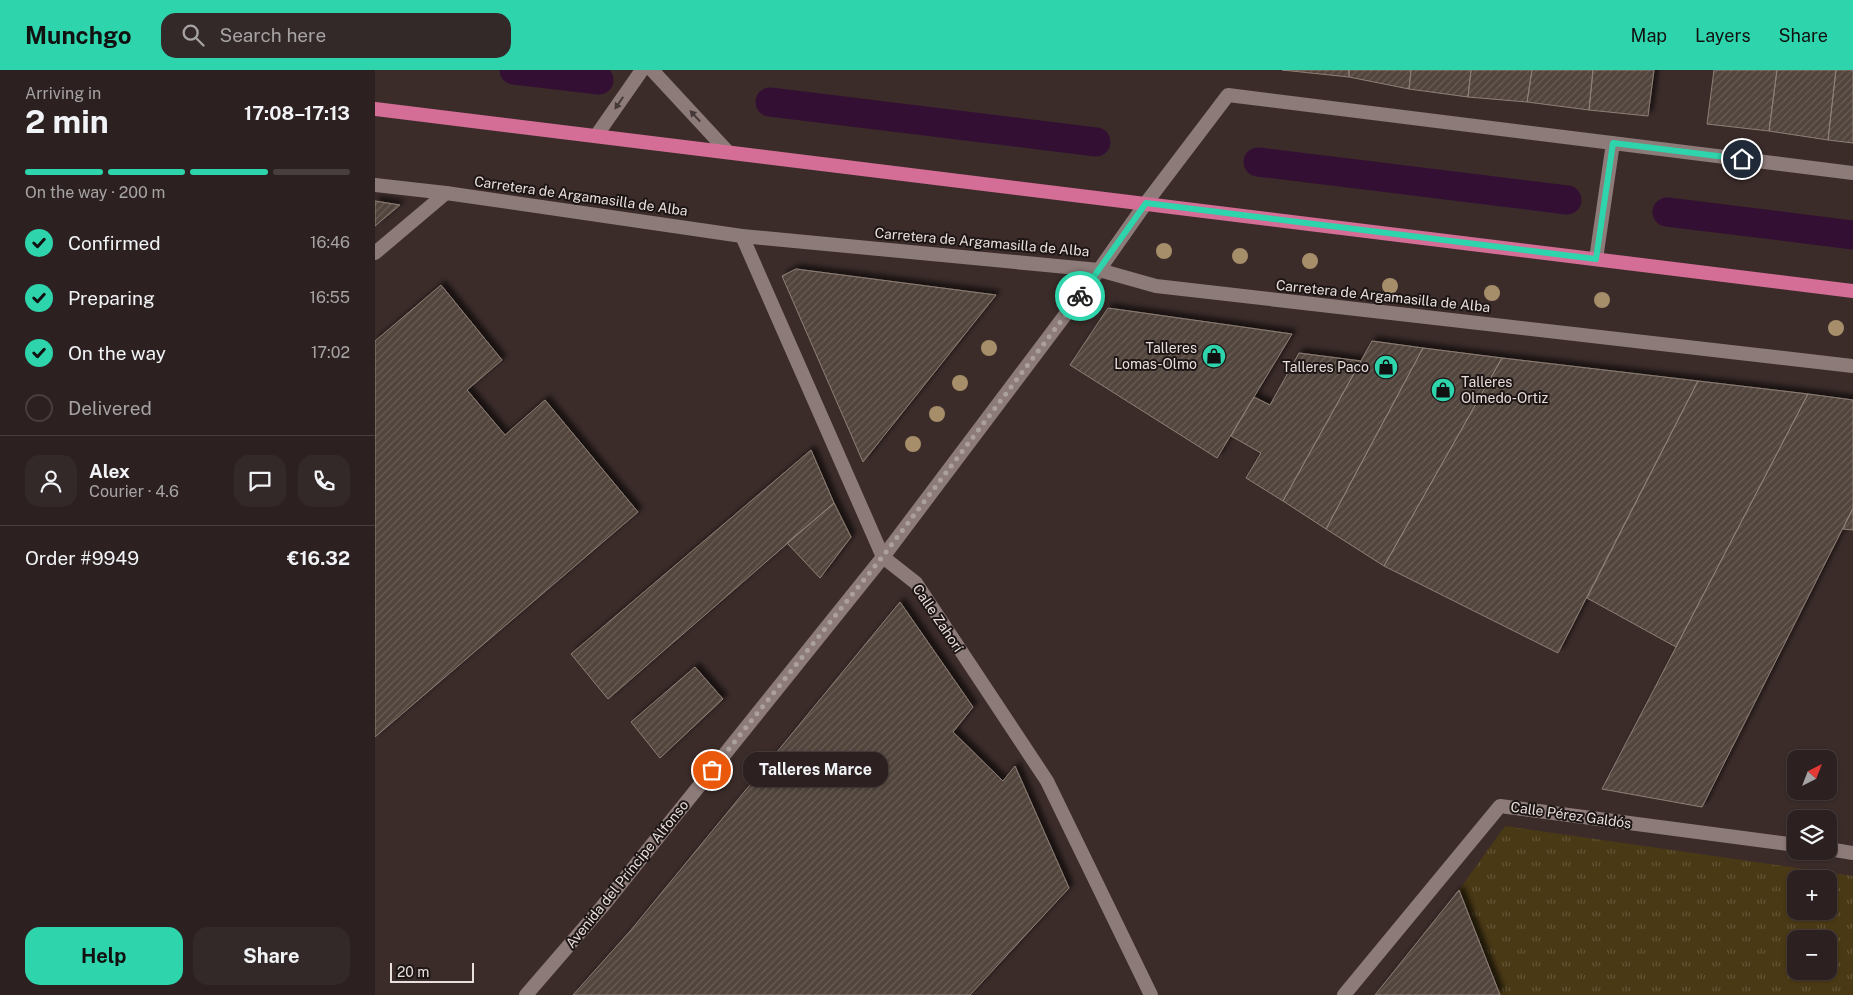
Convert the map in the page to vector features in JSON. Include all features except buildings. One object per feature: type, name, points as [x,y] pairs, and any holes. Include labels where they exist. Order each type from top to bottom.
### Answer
[{"type":"highway","points":[[375,109],[1853,291]]},
{"type":"street","points":[[596,136],[642,70]]},
{"type":"street","points":[[652,70],[728,152]]},
{"type":"street","name":"Avenida del Príncipe Alfonso","points":[[526,995],[602,907],[883,556],[1099,270],[1146,203],[1229,95],[1613,143]]},
{"type":"street","points":[[1596,259],[1613,143],[1853,172]]},
{"type":"street","name":"Carretera de Argamasilla de Alba","points":[[375,185],[446,193],[742,236],[1099,270],[1156,286],[1853,366]]},
{"type":"street","points":[[375,253],[446,193]]},
{"type":"street","name":"Calle Zahorí","points":[[742,236],[883,556],[916,583],[1047,781],[1151,995]]},
{"type":"street","name":"Calle Pérez Galdós","points":[[1344,995],[1500,806],[1787,844]]},
{"type":"street","points":[[1837,850],[1853,852]]},
{"type":"green space","points":[[1505,826],[1811,870],[1787,870],[1787,920],[1837,920],[1837,874],[1853,876],[1853,995],[1500,995],[1459,890]]},
{"type":"waterway","points":[[514,70],[599,80]]},
{"type":"waterway","points":[[770,102],[1096,142]]},
{"type":"waterway","points":[[1258,162],[1567,200]]},
{"type":"waterway","points":[[1667,212],[1853,235]]},
{"type":"way so far","points":[[712,770],[883,556],[1080,296]]},
{"type":"place","name":"Talleres Lomas-Olmo","points":[[1214,356]]},
{"type":"place","name":"Talleres Paco","points":[[1386,367]]},
{"type":"place","name":"Talleres Olmedo-Ortiz","points":[[1443,390]]},
{"type":"place","name":"Talleres Marce","points":[[712,770]]},
{"type":"route","points":[[1080,296],[1146,203],[1596,259],[1613,143],[1742,159]]}]
